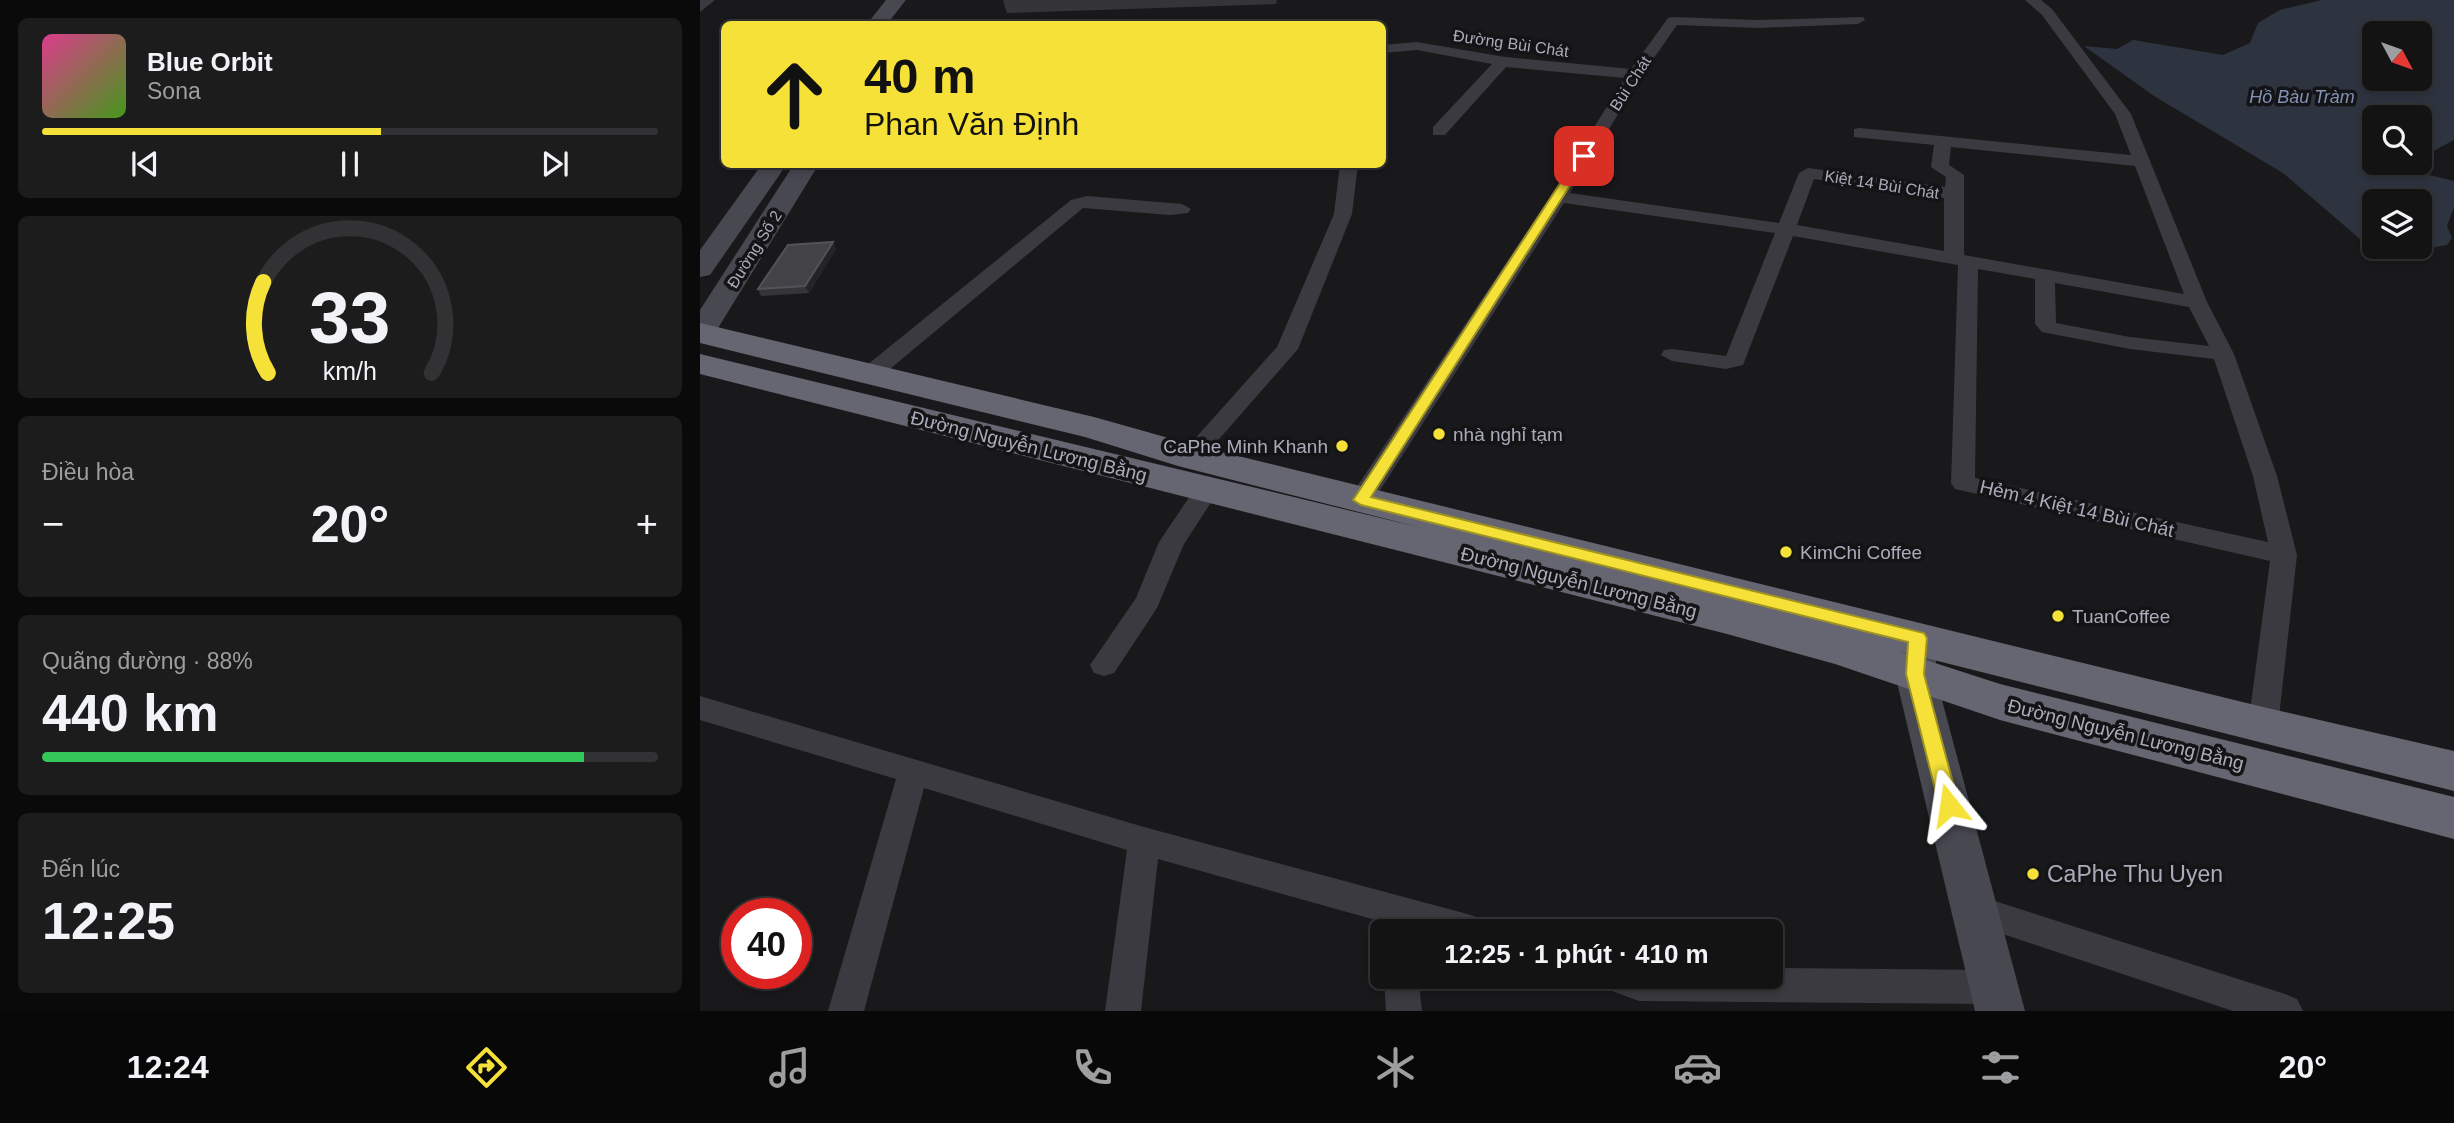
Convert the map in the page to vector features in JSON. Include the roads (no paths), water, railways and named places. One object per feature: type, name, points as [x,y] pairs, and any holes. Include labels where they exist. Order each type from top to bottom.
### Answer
[{"type":"highway","name":"Đường Nguyễn Lương Bằng","points":[[700,333],[1094,428],[1199,474],[1361,500],[1916,656],[2263,726],[2454,771]]},
{"type":"highway","name":"Đường Nguyễn Lương Bằng","points":[[700,364],[1199,474],[1841,649],[1916,656],[2000,702],[2454,818]]},
{"type":"street","points":[[700,8],[708,0]]},
{"type":"street","points":[[879,21],[896,0]]},
{"type":"street","points":[[903,21],[918,0]]},
{"type":"street","points":[[2032,0],[2047,12],[2123,114],[2197,302],[2223,354],[2265,476],[2284,555],[2263,726]]},
{"type":"street","name":"Bùi Chát","points":[[1361,500],[1559,197],[1634,75],[1673,21],[1758,24],[1858,20]]},
{"type":"street","name":"Đường Bùi Chát","points":[[1386,49],[1417,46],[1502,62],[1634,75]]},
{"type":"street","points":[[1439,131],[1502,62]]},
{"type":"street","points":[[1860,133],[2141,161]]},
{"type":"street","points":[[1943,141],[1939,163],[1940,167],[1956,178],[1953,194]]},
{"type":"street","name":"Đường Số 2","points":[[700,270],[772,168]]},
{"type":"street","name":"Đường Số 2","points":[[700,333],[804,168]]},
{"type":"street","points":[[1104,665],[1148,601],[1199,474],[1287,349],[1343,214],[1349,168]]},
{"type":"street","name":"Kiệt 14 Bùi Chát","points":[[1786,229],[1808,173],[1953,194],[1961,259]]},
{"type":"street","points":[[1559,197],[1786,229],[2197,302]]},
{"type":"street","points":[[870,373],[1077,204],[1094,201],[1160,211],[1182,209]]},
{"type":"street","points":[[1672,355],[1726,363],[1735,360],[1786,229]]},
{"type":"street","name":"Hẻm 4 Kiệt 14 Bùi Chát","points":[[1961,259],[1963,483],[2284,555]]},
{"type":"street","points":[[2045,274],[2045,324],[2049,328],[2130,343],[2223,354]]},
{"type":"street","points":[[1758,989],[1997,999],[1916,656]]},
{"type":"street","points":[[701,710],[913,771],[1394,919]]},
{"type":"street","points":[[846,1011],[913,771]]},
{"type":"street","points":[[1123,1011],[1144,841]]},
{"type":"street","points":[[1976,910],[2285,1011]]},
{"type":"street","points":[[1402,989],[1404,1011]]},
{"type":"water","name":"Hồ Bàu Tràm","points":[[2322,0],[2454,0],[2454,140],[2432,152],[2432,105],[2362,105],[2362,175],[2429,175],[2454,181],[2454,207],[2447,226],[2452,238],[2447,245],[2432,248],[2432,189],[2362,189],[2362,241],[2283,173],[2154,96],[2084,46],[2117,49],[2133,40],[2223,55],[2250,43],[2258,23],[2280,10]]},
{"type":"place","name":"nhà nghỉ tạm","points":[[1439,434]]},
{"type":"place","name":"CaPhe Minh Khanh","points":[[1342,446]]},
{"type":"place","name":"KimChi Coffee","points":[[1786,552]]},
{"type":"place","name":"TuanCoffee","points":[[2058,616]]},
{"type":"place","name":"CaPhe Thu Uyen","points":[[2033,874]]}]
